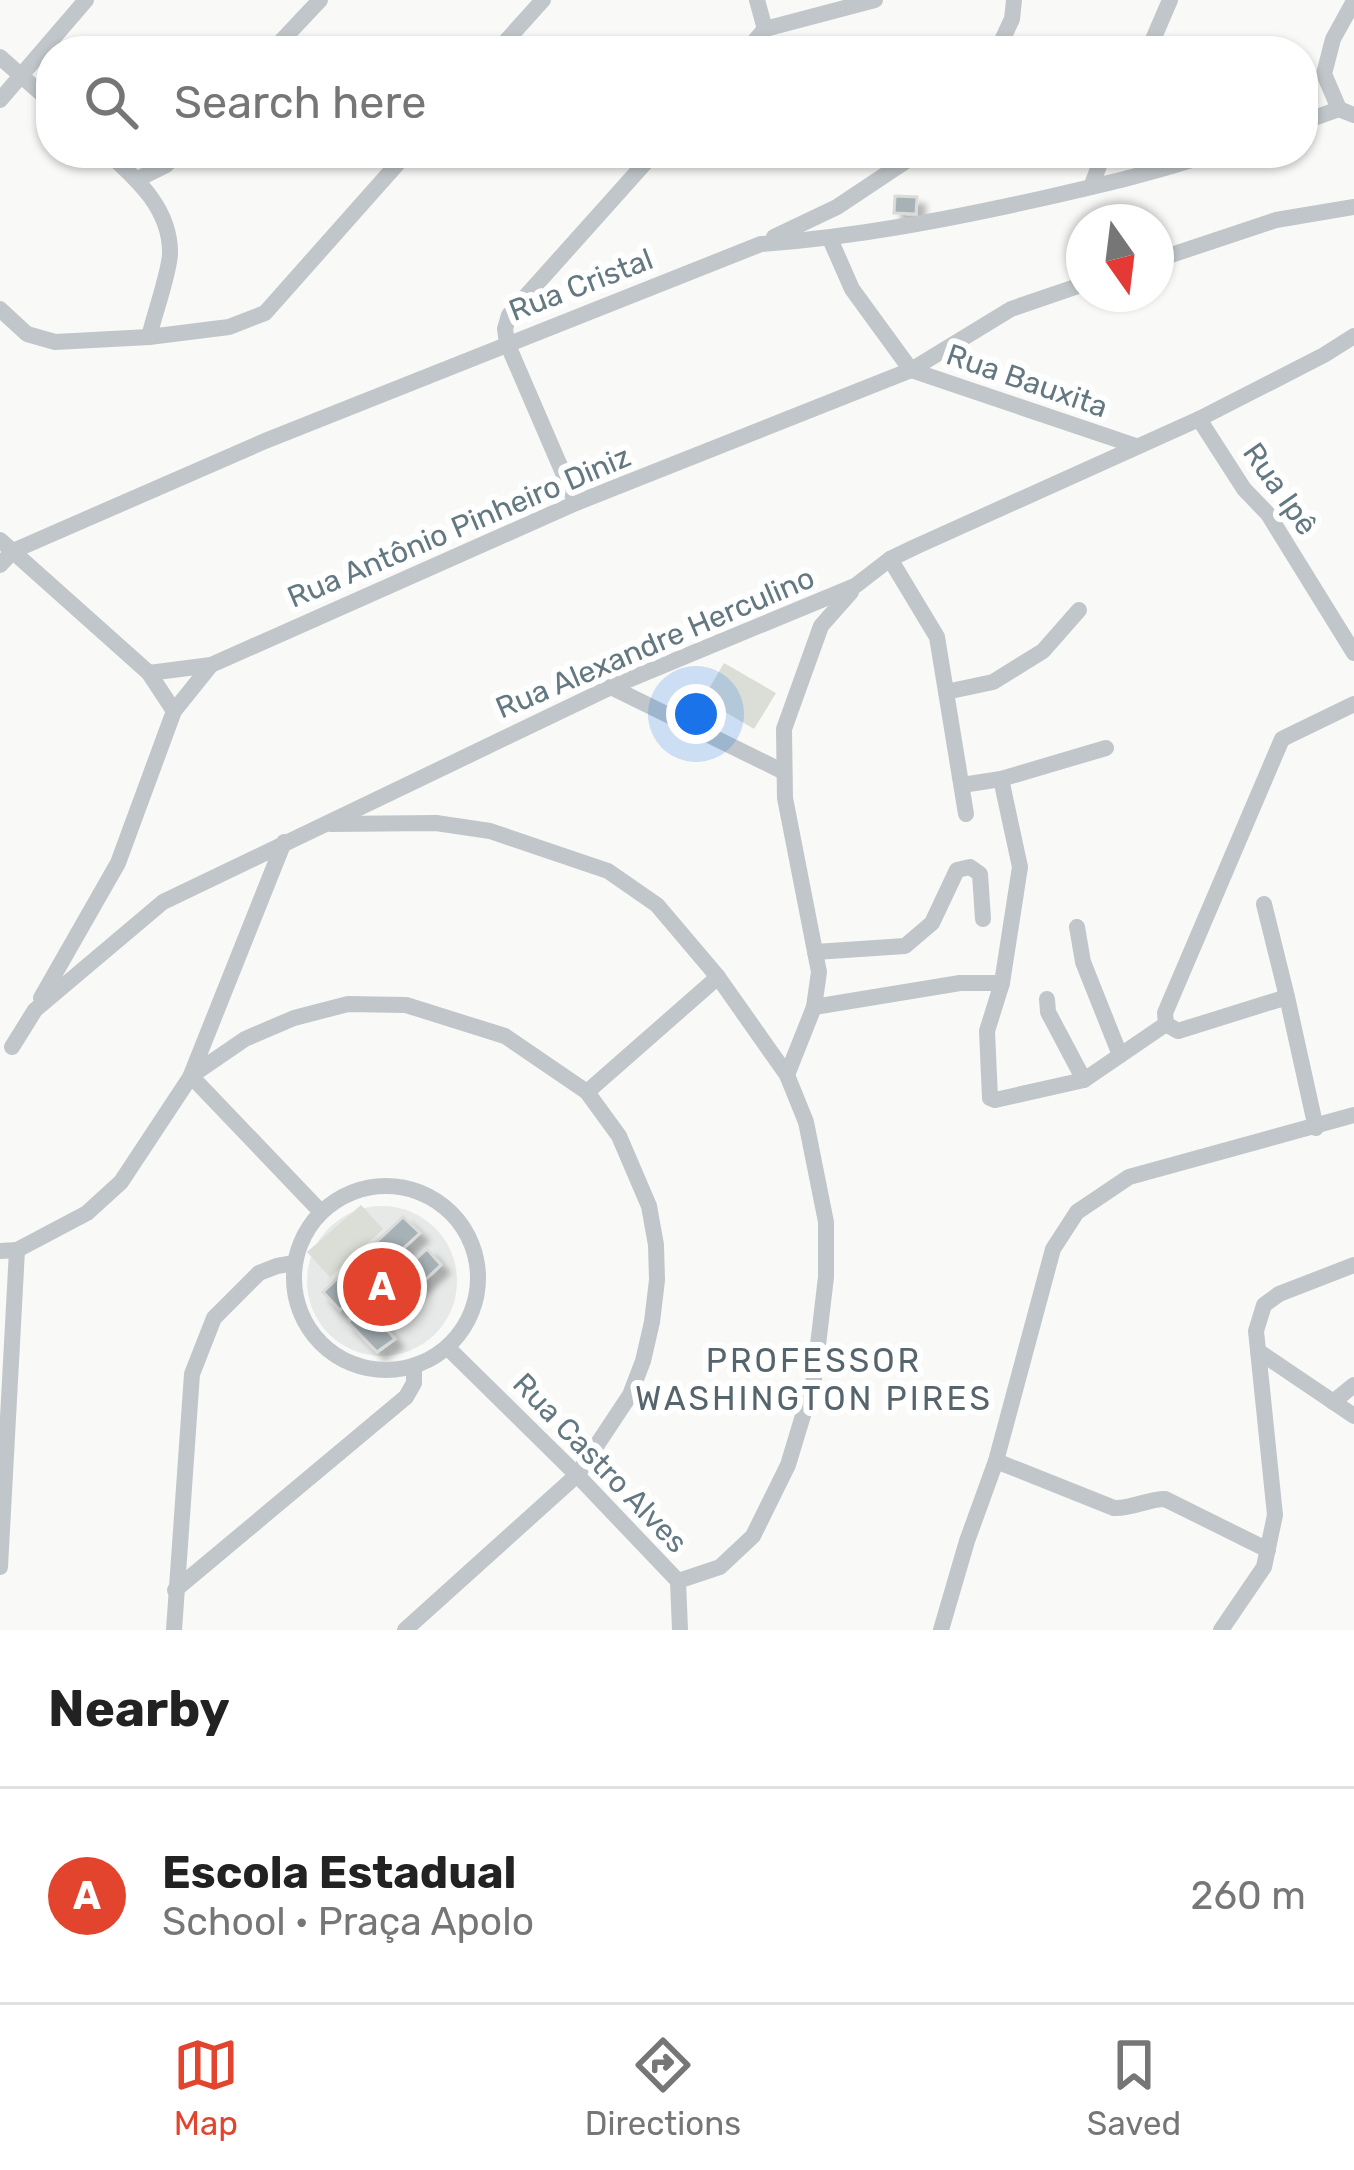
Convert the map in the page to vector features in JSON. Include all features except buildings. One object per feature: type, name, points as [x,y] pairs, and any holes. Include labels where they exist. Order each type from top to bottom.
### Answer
[{"type":"street","points":[[56,36],[86,0]]},
{"type":"street","points":[[286,36],[320,0]]},
{"type":"street","points":[[511,36],[543,0]]},
{"type":"street","points":[[757,0],[766,29]]},
{"type":"street","points":[[760,36],[766,29],[875,0]]},
{"type":"street","points":[[1004,36],[1014,0]]},
{"type":"street","points":[[1154,36],[1170,0]]},
{"type":"street","points":[[1346,112],[1324,74],[1333,39],[1354,2]]},
{"type":"street","points":[[0,57],[36,89]]},
{"type":"street","points":[[0,100],[36,59]]},
{"type":"street","points":[[125,168],[162,212],[170,254],[148,337]]},
{"type":"street","points":[[138,179],[160,168]]},
{"type":"street","points":[[0,308],[27,334],[55,342],[229,327],[265,313],[394,168]]},
{"type":"street","points":[[576,503],[507,343],[508,315],[640,168]]},
{"type":"street","points":[[761,244],[837,207],[896,168]]},
{"type":"street","points":[[1090,187],[1098,168]]},
{"type":"street","name":"Rua Cristal","points":[[4,552],[265,441],[761,244],[830,239],[939,221],[1171,168]]},
{"type":"street","points":[[1174,254],[1276,220],[1354,207]]},
{"type":"street","name":"Rua Bauxita","points":[[830,239],[852,289],[911,370],[1136,446]]},
{"type":"street","name":"Rua Antônio Pinheiro Diniz","points":[[34,1010],[118,862],[174,711],[211,665],[576,503],[911,370],[1011,309],[1066,290]]},
{"type":"street","name":"Rua Alexandre Herculino","points":[[12,1047],[34,1010],[163,902],[611,687],[856,586],[890,560],[1199,418],[1354,336]]},
{"type":"street","name":"Rua Ipê","points":[[1199,418],[1244,489],[1268,514],[1354,652]]},
{"type":"street","points":[[4,552],[149,673],[174,711]]},
{"type":"street","points":[[890,560],[938,637],[966,814]]},
{"type":"street","points":[[787,1075],[814,1007],[819,972],[785,798],[784,729],[820,626],[856,586]]},
{"type":"street","points":[[946,692],[993,682],[1043,651],[1079,610]]},
{"type":"street","points":[[149,673],[211,665]]},
{"type":"street","points":[[611,687],[784,772]]},
{"type":"street","points":[[1166,1024],[1166,1013],[1282,739],[1354,704]]},
{"type":"street","points":[[962,785],[1001,779],[1106,748]]},
{"type":"street","points":[[1001,779],[1020,868],[1002,983],[987,1031],[990,1098],[1002,1101],[1084,1080],[1166,1024]]},
{"type":"street","points":[[322,824],[436,824],[490,831],[608,871],[657,905],[718,977],[787,1075],[806,1122],[826,1222],[826,1277],[814,1379],[788,1466],[753,1536],[720,1567],[678,1581]]},
{"type":"street","points":[[0,1567],[8,1250],[51,1234],[87,1213],[121,1182],[191,1076],[284,842]]},
{"type":"street","points":[[815,952],[905,946],[932,923],[957,870],[970,867],[980,874],[983,919]]},
{"type":"street","points":[[1264,904],[1316,1128]]},
{"type":"street","points":[[1077,927],[1083,962],[1120,1055]]},
{"type":"street","points":[[587,1093],[718,977]]},
{"type":"street","points":[[814,1007],[960,983],[1002,983]]},
{"type":"street","points":[[1166,1024],[1178,1031],[1287,997]]},
{"type":"street","points":[[1047,999],[1048,1012],[1084,1080]]},
{"type":"street","points":[[191,1076],[245,1039],[294,1018],[348,1004],[406,1005],[505,1036],[587,1093],[619,1136],[649,1206],[657,1280],[648,1342],[630,1396],[577,1475],[405,1630]]},
{"type":"street","points":[[191,1076],[321,1212]]},
{"type":"street","points":[[940,1630],[996,1461],[1053,1250],[1077,1212],[1129,1177],[1354,1115]]},
{"type":"street","points":[[395,1186],[433,1199],[463,1226],[479,1276],[476,1302],[465,1327],[448,1348],[414,1367],[382,1371],[352,1365],[324,1348],[304,1324],[294,1295],[294,1263],[303,1235],[321,1212],[343,1196],[368,1187],[395,1186]]},
{"type":"street","points":[[174,1630],[192,1374],[214,1318],[259,1274],[294,1263]]},
{"type":"street","points":[[1221,1630],[1264,1567],[1275,1515],[1256,1331],[1264,1305],[1279,1294],[1354,1265]]},
{"type":"street","name":"Rua Castro Alves","points":[[448,1348],[678,1581],[680,1630]]},
{"type":"street","points":[[1258,1351],[1354,1416]]},
{"type":"street","points":[[175,1590],[406,1397],[414,1382],[414,1367]]},
{"type":"street","points":[[1334,1402],[1354,1385]]},
{"type":"street","points":[[996,1461],[1114,1508],[1165,1499],[1268,1550]]},
{"type":"shaded area","points":[[724,663],[776,693],[754,729],[703,699]]},
{"type":"shaded area","points":[[361,1205],[383,1229],[330,1277],[307,1252]]},
{"type":"shaded area","points":[[382,1206],[411,1212],[435,1228],[451,1252],[457,1281],[451,1310],[435,1334],[411,1350],[382,1356],[353,1350],[329,1334],[313,1310],[307,1281],[313,1252],[329,1228],[353,1212]]},
{"type":"place","name":"Escola Estadual","points":[[382,1287]]},
{"type":"district","name":"PROFESSOR WASHINGTON PIRES","points":[[814,1379]]}]
